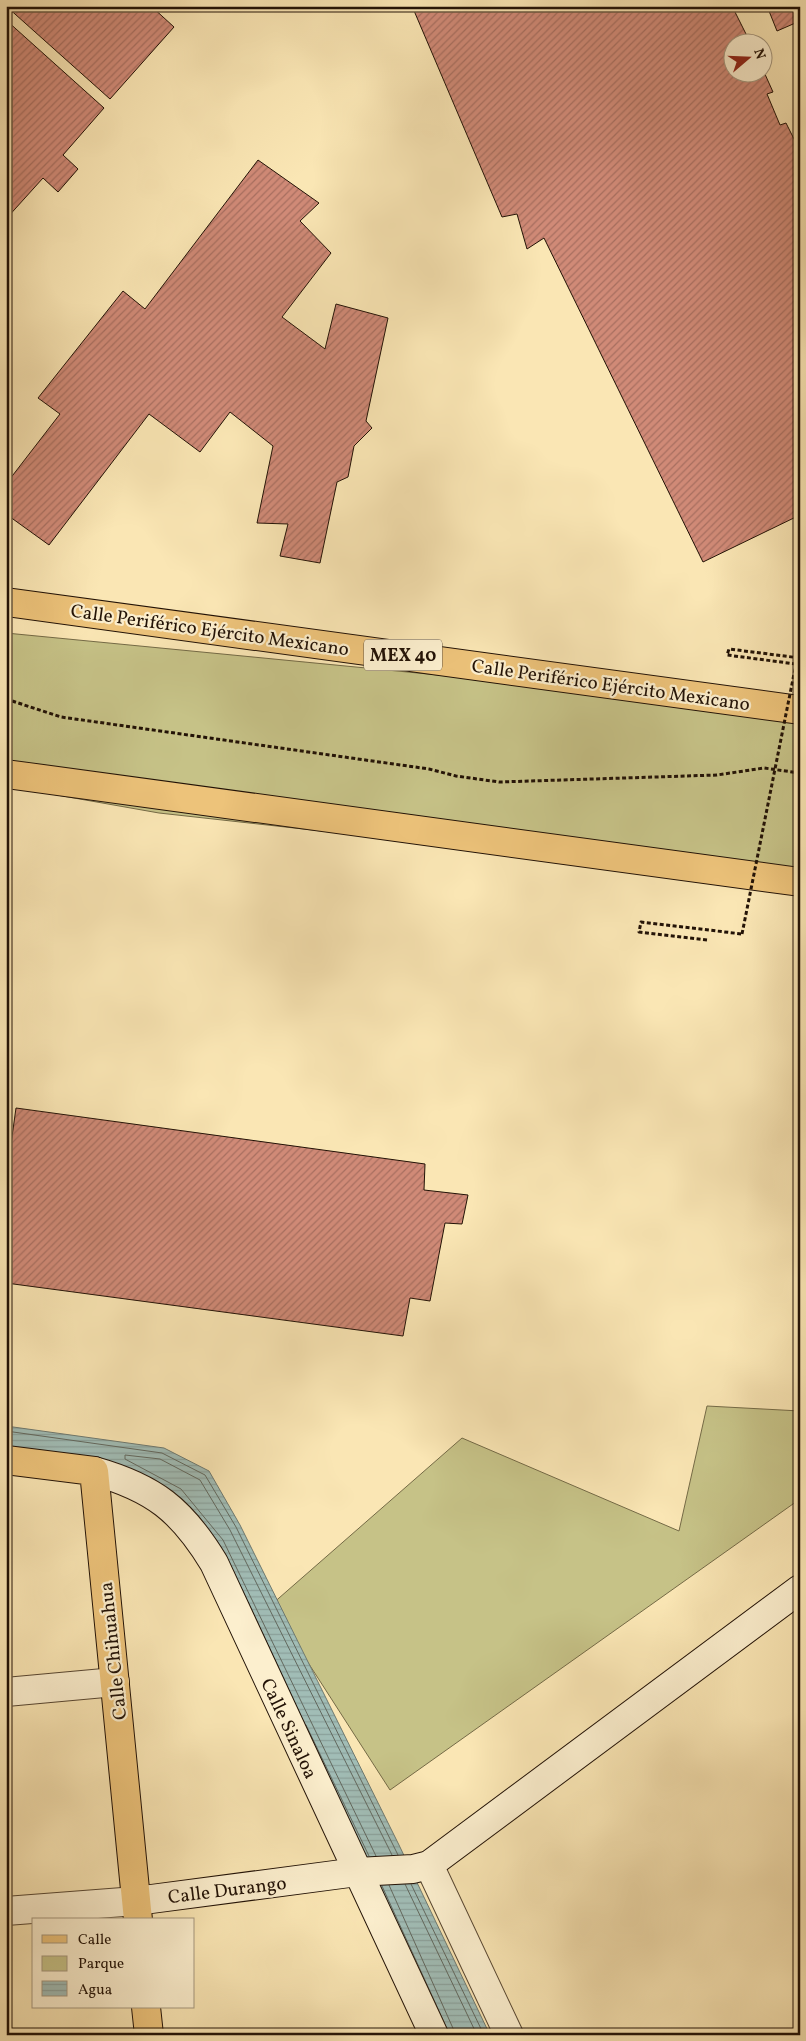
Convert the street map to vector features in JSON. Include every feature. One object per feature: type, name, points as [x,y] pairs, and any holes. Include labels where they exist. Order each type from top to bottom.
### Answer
[{"type":"main road","name":"Calle Periférico Ejército Mexicano","points":[[6,602],[800,710]]},
{"type":"main road","points":[[6,774],[800,882]]},
{"type":"main road","points":[[6,1460],[94,1471]]},
{"type":"main road","name":"Calle Chihuahua","points":[[94,1471],[137,1910]]},
{"type":"main road","points":[[146,2008],[149,2035]]},
{"type":"street","name":"Calle Sinaloa","points":[[94,1471],[139,1487],[177,1512],[196,1534],[214,1563],[364,1872],[434,2035]]},
{"type":"street","points":[[509,2035],[421,1867],[800,1589]]},
{"type":"street","points":[[6,1692],[115,1682]]},
{"type":"street","name":"Calle Durango","points":[[6,1911],[137,1910],[364,1872],[421,1867]]},
{"type":"path","points":[[707,940],[639,932],[641,922],[742,934],[796,664],[728,656],[728,649],[800,658]]},
{"type":"path","points":[[6,699],[61,717],[429,769],[456,776],[499,782],[717,775],[764,768],[800,773]]},
{"type":"green space","points":[[6,633],[469,678],[800,717],[800,887],[745,878],[159,813],[6,786]]},
{"type":"green space","points":[[707,1406],[800,1411],[800,1499],[390,1790],[271,1605],[462,1438],[679,1531]]},
{"type":"water","points":[[6,1426],[164,1448],[209,1471],[240,1525],[399,1845],[490,2035],[446,2035],[173,1498],[6,1450]]},
{"type":"building","points":[[6,6],[151,6],[174,27],[110,99]]},
{"type":"building","points":[[412,6],[732,6],[745,32],[724,32],[724,82],[768,82],[773,92],[767,94],[780,125],[786,123],[800,151],[800,515],[703,562],[544,238],[527,249],[517,214],[502,217]]},
{"type":"building","points":[[767,6],[800,6],[800,21],[777,31]]},
{"type":"building","points":[[6,20],[104,108],[63,155],[78,169],[58,192],[43,178],[6,219]]},
{"type":"building","points":[[258,160],[319,203],[300,221],[331,253],[282,317],[325,349],[336,304],[388,318],[366,421],[372,428],[354,446],[348,477],[337,482],[320,563],[280,556],[288,524],[257,523],[273,446],[230,412],[200,452],[149,414],[49,545],[6,514],[6,484],[60,414],[38,398],[123,291],[145,309]]},
{"type":"building","points":[[16,1108],[425,1164],[424,1190],[468,1195],[462,1224],[445,1223],[430,1301],[410,1298],[403,1336],[6,1283],[6,1180]]}]
